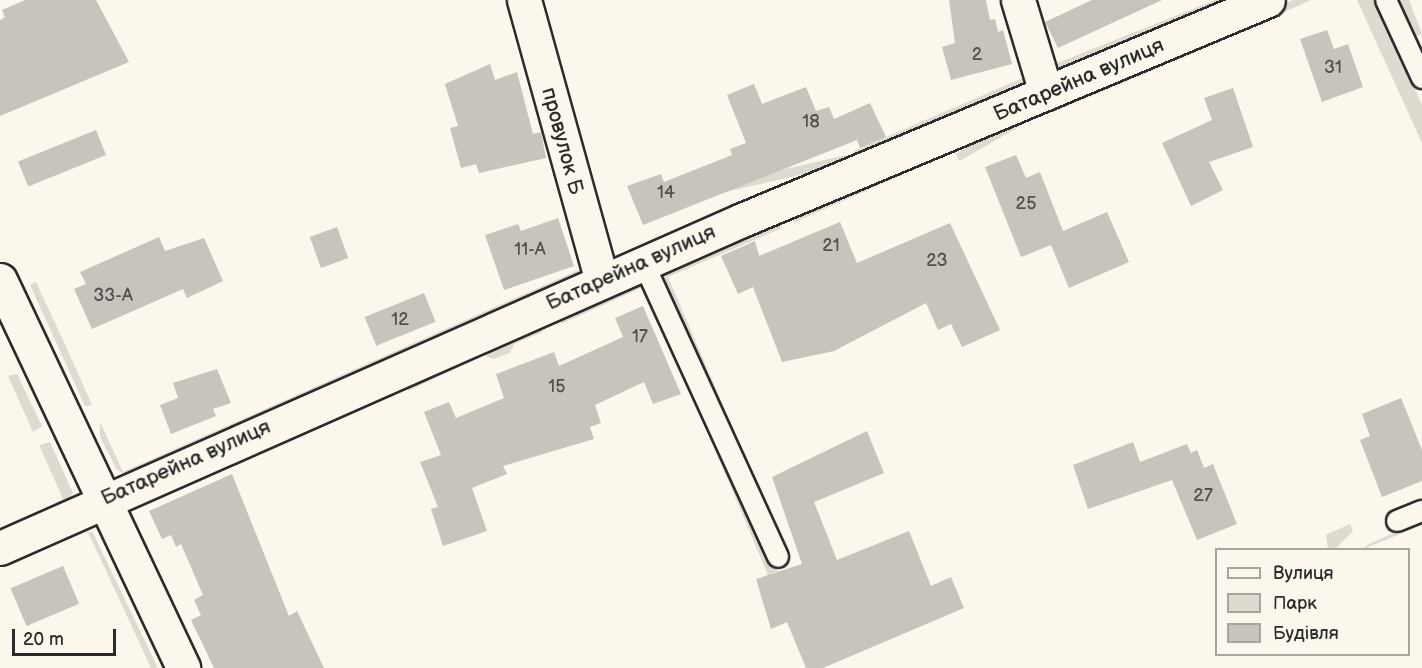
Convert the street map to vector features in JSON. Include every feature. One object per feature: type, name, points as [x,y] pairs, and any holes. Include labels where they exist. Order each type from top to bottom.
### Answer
[{"type":"street","name":"провулок Б","points":[[524,0],[602,281]]},
{"type":"street","points":[[1018,0],[1046,93]]},
{"type":"street","name":"Батарейна вулиця","points":[[0,548],[602,281],[1268,0]]},
{"type":"street","points":[[0,280],[102,501],[183,668]]},
{"type":"lane","points":[[1386,0],[1422,78]]},
{"type":"lane","points":[[644,264],[778,557]]},
{"type":"lane","points":[[1397,521],[1422,511]]},
{"type":"green space","points":[[1215,0],[1237,0],[1055,77],[1050,66]]},
{"type":"green space","points":[[1293,0],[1311,0],[1176,61],[1173,52]]},
{"type":"green space","points":[[1357,0],[1375,0],[1422,105],[1422,143]]},
{"type":"green space","points":[[1398,0],[1409,0],[1422,34],[1414,37]]},
{"type":"green space","points":[[1161,57],[1164,66],[1053,112],[1054,103]]},
{"type":"green space","points":[[1025,77],[1029,83],[859,160],[854,151]]},
{"type":"green space","points":[[1018,118],[1022,125],[960,161],[956,154]]},
{"type":"green space","points":[[846,155],[848,164],[706,197],[704,188]]},
{"type":"green space","points":[[901,166],[904,174],[793,223],[793,210]]},
{"type":"green space","points":[[771,219],[782,228],[668,277],[771,517],[761,513],[659,278]]},
{"type":"green space","points":[[583,268],[585,277],[126,474],[117,470],[100,437],[100,422],[123,472]]},
{"type":"green space","points":[[639,277],[648,283],[778,571],[768,575],[646,286],[561,324],[561,312]]},
{"type":"green space","points":[[36,282],[92,405],[85,406],[30,285]]},
{"type":"green space","points":[[537,322],[543,332],[514,344],[510,353],[493,359],[484,355],[408,391],[402,379]]},
{"type":"green space","points":[[17,374],[42,426],[33,432],[8,376]]},
{"type":"green space","points":[[50,442],[73,493],[69,499],[0,533],[63,499],[39,445]]},
{"type":"green space","points":[[1422,520],[1422,525],[1364,548]]},
{"type":"green space","points":[[1350,524],[1353,531],[1336,548],[1328,548],[1326,535]]},
{"type":"green space","points":[[83,531],[93,533],[158,668],[151,668],[89,534]]},
{"type":"building","points":[[25,0],[96,0],[129,62],[0,116],[0,20],[5,17],[2,10]]},
{"type":"building","points":[[949,0],[986,0],[990,20],[995,19],[998,32],[1003,30],[1012,64],[951,80],[942,47],[955,43]]},
{"type":"building","points":[[1092,0],[1162,0],[1058,48],[1045,22]]},
{"type":"building","points":[[1327,30],[1334,49],[1348,44],[1363,87],[1322,102],[1300,39]]},
{"type":"building","points":[[490,64],[495,80],[517,72],[533,134],[541,132],[546,158],[479,173],[476,164],[461,168],[450,128],[458,126],[445,84]]},
{"type":"building","points":[[754,84],[762,104],[806,87],[816,111],[829,107],[834,119],[870,103],[886,137],[860,148],[857,140],[643,225],[627,186],[661,174],[664,182],[732,155],[730,149],[746,143],[727,95]]},
{"type":"building","points":[[1233,88],[1253,147],[1209,162],[1223,190],[1191,206],[1162,143],[1212,120],[1204,98]]},
{"type":"building","points":[[96,130],[106,155],[28,187],[18,161]]},
{"type":"building","points":[[1016,155],[1026,178],[1040,172],[1063,231],[1107,212],[1129,262],[1069,288],[1051,245],[1021,257],[985,167]]},
{"type":"building","points":[[558,218],[574,266],[504,290],[485,235],[518,224],[521,231]]},
{"type":"building","points":[[840,222],[857,263],[950,223],[1000,330],[962,347],[951,324],[938,330],[926,303],[834,351],[782,362],[753,287],[738,294],[721,256],[755,241],[759,256]]},
{"type":"building","points":[[337,227],[348,258],[321,268],[310,237]]},
{"type":"building","points":[[159,237],[165,251],[204,238],[223,281],[187,298],[183,289],[92,329],[74,289],[86,284],[80,272]]},
{"type":"building","points":[[424,293],[436,322],[376,346],[365,317]]},
{"type":"building","points":[[643,306],[681,394],[653,404],[644,382],[595,405],[601,423],[590,427],[594,439],[503,466],[507,474],[472,488],[487,531],[443,546],[431,509],[438,507],[420,462],[441,455],[424,412],[449,402],[456,418],[504,398],[496,374],[554,352],[559,366],[623,337],[615,318]]},
{"type":"building","points":[[217,369],[231,403],[213,409],[216,416],[171,434],[160,405],[178,398],[173,383]]},
{"type":"building","points":[[1401,398],[1422,450],[1422,481],[1382,497],[1360,440],[1370,436],[1362,414]]},
{"type":"building","points":[[867,431],[884,473],[814,502],[837,560],[909,531],[931,586],[951,577],[964,608],[823,668],[806,668],[787,622],[771,629],[756,579],[802,564],[772,477]]},
{"type":"building","points":[[1133,442],[1140,462],[1187,444],[1191,453],[1197,450],[1204,468],[1213,464],[1237,524],[1197,540],[1172,480],[1088,509],[1073,465]]},
{"type":"building","points":[[232,474],[289,616],[297,611],[324,668],[214,668],[191,620],[201,615],[194,600],[203,595],[181,544],[176,547],[171,535],[162,539],[149,511]]},
{"type":"building","points":[[63,566],[79,604],[27,626],[11,588]]}]
